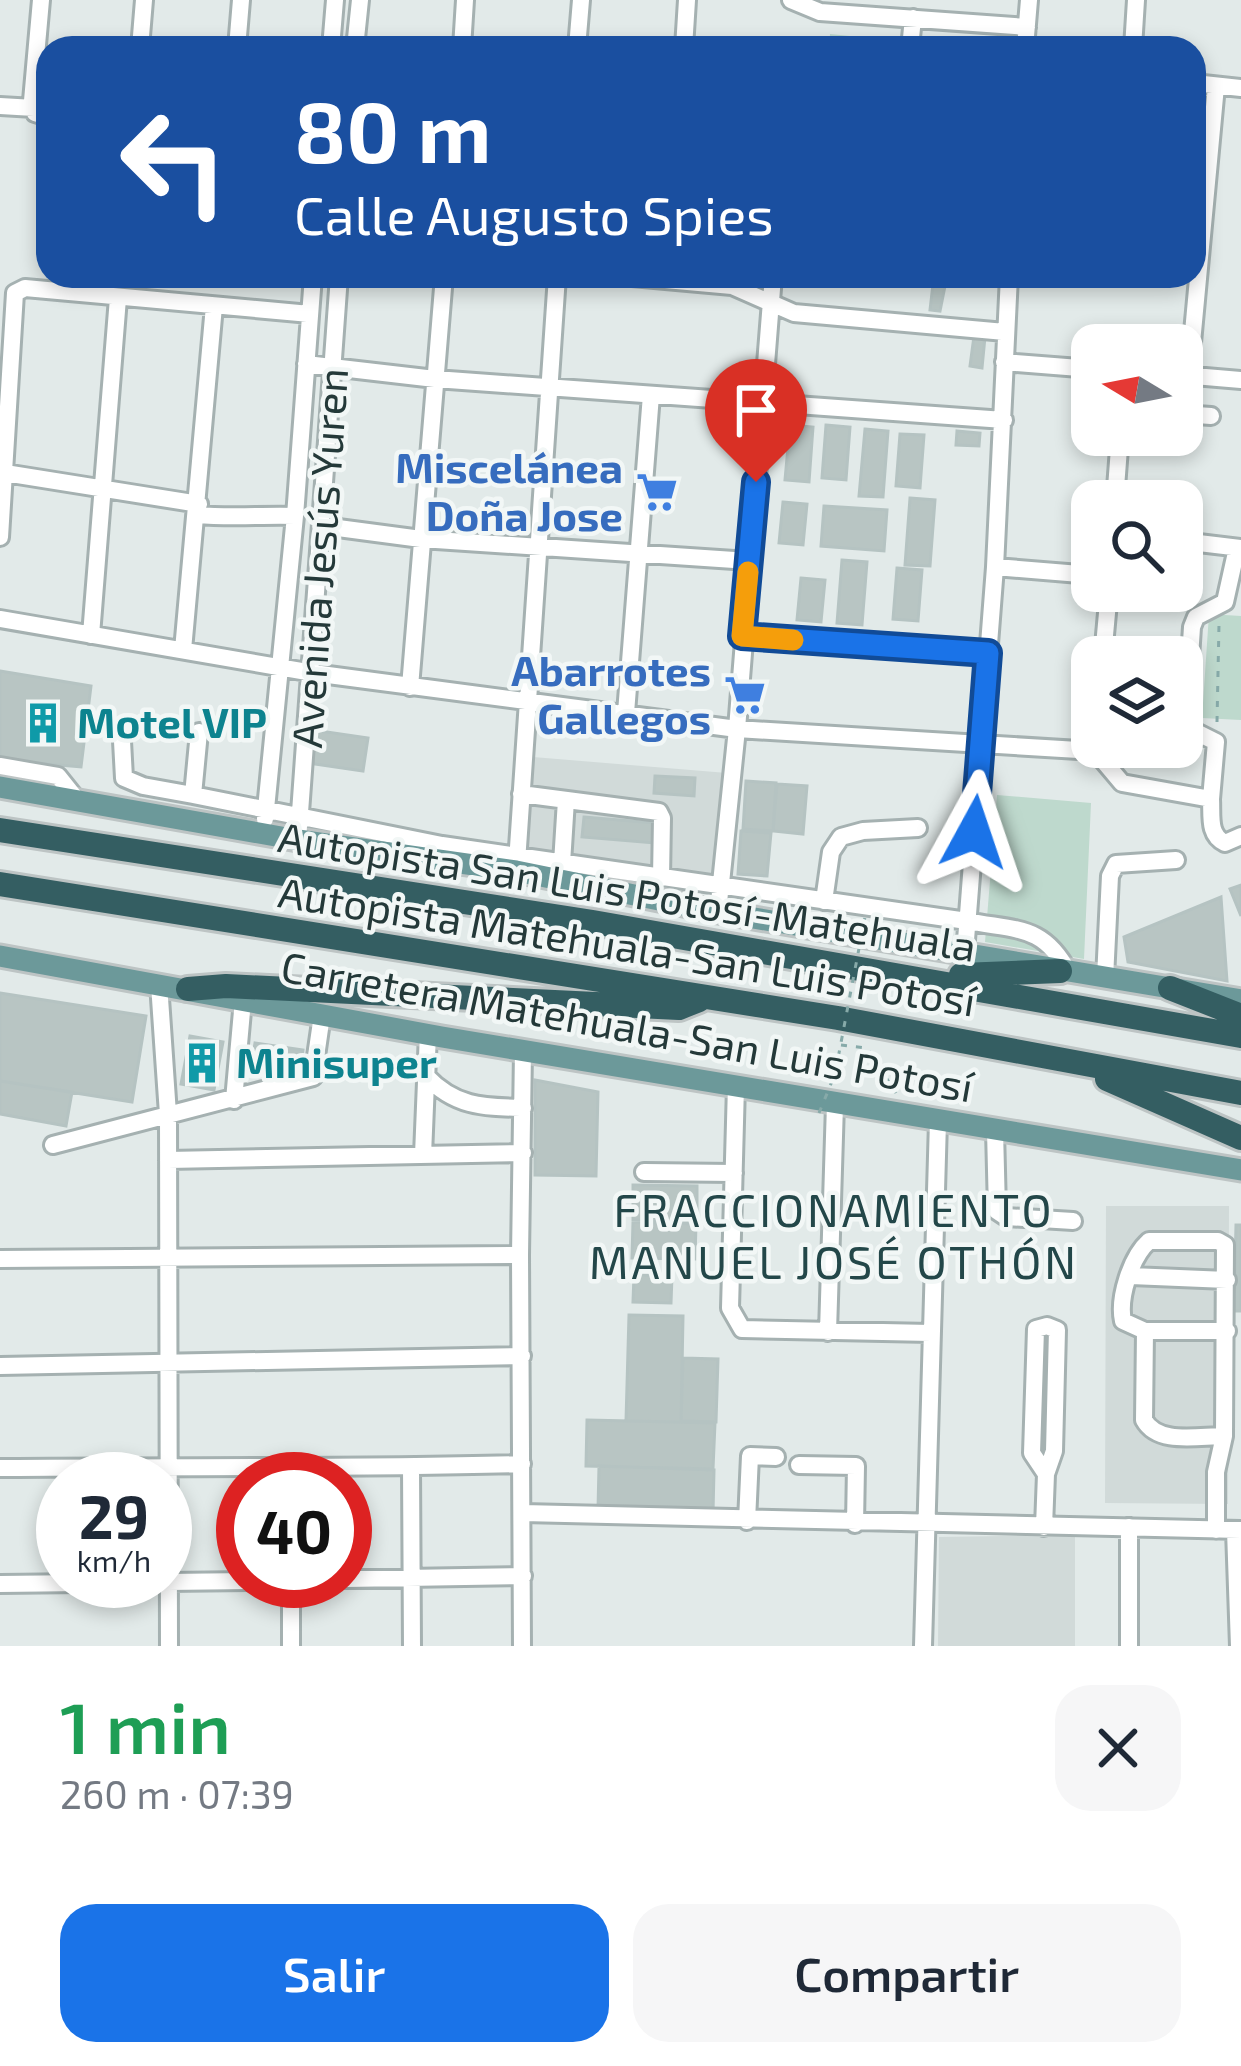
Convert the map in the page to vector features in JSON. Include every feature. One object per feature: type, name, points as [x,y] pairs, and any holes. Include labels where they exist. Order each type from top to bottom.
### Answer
[{"type":"highway","name":"Autopista San Luis Potosí-Matehuala","points":[[0,830],[593,922],[1241,1036]]},
{"type":"highway","name":"Autopista Matehuala-San Luis Potosí","points":[[0,884],[708,996],[1241,1093]]},
{"type":"highway","points":[[893,975],[1065,972]]},
{"type":"highway","points":[[188,989],[226,986],[679,1008],[708,996]]},
{"type":"highway","points":[[1170,988],[1241,1016]]},
{"type":"highway","points":[[1072,1063],[1241,1138]]},
{"type":"main road","points":[[0,787],[78,801],[265,822],[298,840],[517,864],[718,912],[1241,1000]]},
{"type":"main road","points":[[412,856],[442,845]]},
{"type":"main road","name":"Carretera Matehuala-San Luis Potosí","points":[[0,956],[736,1085],[827,1109],[938,1121],[1241,1170]]},
{"type":"street","points":[[40,36],[41,0]]},
{"type":"street","points":[[141,36],[144,0]]},
{"type":"street","points":[[239,36],[241,0]]},
{"type":"street","points":[[332,36],[335,0]]},
{"type":"street","points":[[357,36],[360,0]]},
{"type":"street","points":[[463,36],[465,0]]},
{"type":"street","points":[[578,36],[581,0]]},
{"type":"street","points":[[684,36],[686,0]]},
{"type":"street","points":[[1026,36],[1029,0]]},
{"type":"street","points":[[1134,36],[1136,0]]},
{"type":"street","points":[[801,3],[1027,27]]},
{"type":"street","points":[[911,36],[913,18]]},
{"type":"street","points":[[1206,85],[1241,88]]},
{"type":"street","points":[[1206,145],[1216,86]]},
{"type":"street","points":[[0,106],[36,112]]},
{"type":"street","points":[[0,536],[5,344],[16,293],[26,288],[310,314]]},
{"type":"street","name":"Avenida Jesús Yuren","points":[[265,822],[312,288]]},
{"type":"street","name":"Avenida Jesús Yuren","points":[[298,840],[338,288]]},
{"type":"street","points":[[410,687],[443,288]]},
{"type":"street","points":[[517,864],[556,288]]},
{"type":"street","points":[[737,288],[806,315],[1005,332]]},
{"type":"street","points":[[718,912],[771,288]]},
{"type":"street","points":[[965,953],[995,567],[1008,288]]},
{"type":"street","points":[[1191,324],[1195,288]]},
{"type":"street","points":[[91,634],[118,298]]},
{"type":"street","points":[[183,650],[214,306]]},
{"type":"street","points":[[1004,362],[1071,367]]},
{"type":"street","points":[[306,364],[435,379],[1004,420]]},
{"type":"street","points":[[1203,377],[1241,380]]},
{"type":"street","points":[[626,713],[650,395]]},
{"type":"street","points":[[1203,416],[1210,416]]},
{"type":"street","points":[[5,473],[238,519],[245,514],[295,516]]},
{"type":"street","points":[[323,526],[421,539],[749,561]]},
{"type":"street","points":[[1203,544],[1239,548],[1225,602],[1196,617],[1192,627],[1186,719],[1190,729],[1216,742],[1211,799],[1217,839],[1225,843],[1241,836]]},
{"type":"street","points":[[995,567],[1071,573]]},
{"type":"street","points":[[0,620],[313,673],[737,729],[1071,748]]},
{"type":"street","points":[[742,636],[988,653]]},
{"type":"street","points":[[194,795],[199,732]]},
{"type":"street","points":[[122,741],[124,778],[194,795],[265,822],[300,815],[517,864],[562,863],[967,921],[1042,936],[1056,947],[1065,972]]},
{"type":"street","points":[[0,766],[58,776],[78,801]]},
{"type":"street","points":[[1110,768],[1122,783],[1211,799]]},
{"type":"street","points":[[521,794],[658,812],[662,818],[661,878]]},
{"type":"street","points":[[562,863],[566,800]]},
{"type":"street","points":[[824,902],[831,851],[841,837],[862,831],[918,829]]},
{"type":"street","points":[[1106,978],[1110,876],[1116,864],[1176,860]]},
{"type":"street","points":[[159,984],[168,1114],[169,1452]]},
{"type":"street","points":[[234,1100],[243,1000]]},
{"type":"street","points":[[53,1145],[313,1077],[322,1015]]},
{"type":"street","points":[[423,1155],[428,1033]]},
{"type":"street","points":[[523,1051],[523,1646]]},
{"type":"street","points":[[426,1076],[453,1100],[472,1106],[523,1108]]},
{"type":"street","points":[[736,1085],[730,1309],[742,1329],[931,1333]]},
{"type":"street","points":[[827,1109],[828,1332]]},
{"type":"street","points":[[923,1646],[938,1121]]},
{"type":"street","points":[[995,1130],[997,1211],[1006,1217],[1073,1222]]},
{"type":"street","points":[[168,1160],[523,1154]]},
{"type":"street","points":[[644,1172],[734,1173]]},
{"type":"street","points":[[1227,1330],[1145,1331],[1123,1321],[1120,1305],[1140,1249],[1149,1241],[1217,1240],[1225,1245],[1227,1330],[1224,1436],[1216,1472],[1231,1530],[1239,1646]]},
{"type":"street","points":[[0,1259],[520,1255]]},
{"type":"street","points":[[1131,1276],[1227,1280]]},
{"type":"street","points":[[1044,1527],[1046,1474],[1054,1450],[1057,1330],[1047,1326],[1036,1329],[1032,1453],[1046,1474]]},
{"type":"street","points":[[1145,1331],[1144,1420],[1148,1428],[1159,1436],[1224,1436]]},
{"type":"street","points":[[0,1366],[522,1356]]},
{"type":"street","points":[[747,1521],[750,1456],[776,1457]]},
{"type":"street","points":[[372,1469],[522,1464]]},
{"type":"street","points":[[799,1465],[856,1466],[855,1524]]},
{"type":"street","points":[[411,1467],[412,1646]]},
{"type":"street","points":[[0,1468],[36,1468]]},
{"type":"street","points":[[523,1514],[1231,1530]]},
{"type":"street","points":[[1129,1527],[1129,1646]]},
{"type":"street","points":[[372,1579],[523,1576]]},
{"type":"street","points":[[0,1583],[36,1583]]},
{"type":"street","points":[[169,1646],[170,1608]]},
{"type":"street","points":[[291,1608],[291,1646]]},
{"type":"path","points":[[1216,742],[1220,608]]},
{"type":"path","points":[[827,1109],[865,917]]},
{"type":"path","points":[[841,1045],[867,1048],[896,1093]]},
{"type":"shaded area","points":[[533,757],[727,773],[714,880],[524,858]]},
{"type":"shaded area","points":[[1106,1206],[1229,1206],[1228,1504],[1105,1503]]},
{"type":"shaded area","points":[[1075,1535],[1075,1646],[938,1646],[939,1537]]},
{"type":"green space","points":[[1209,614],[1241,616],[1241,720],[1203,718]]},
{"type":"green space","points":[[997,795],[1091,803],[1084,959],[985,942]]},
{"type":"building","points":[[933,288],[945,288],[940,311],[930,310]]},
{"type":"building","points":[[974,336],[985,337],[982,368],[970,366]]},
{"type":"building","points":[[790,425],[813,427],[809,482],[785,480]]},
{"type":"building","points":[[826,425],[850,427],[846,480],[822,478]]},
{"type":"building","points":[[865,429],[888,431],[883,497],[859,496]]},
{"type":"building","points":[[957,431],[980,433],[979,446],[956,445]]},
{"type":"building","points":[[900,434],[924,435],[920,488],[896,486]]},
{"type":"building","points":[[910,498],[935,500],[930,566],[905,565]]},
{"type":"building","points":[[783,502],[807,504],[803,545],[779,543]]},
{"type":"building","points":[[824,506],[887,510],[884,551],[821,546]]},
{"type":"building","points":[[842,560],[867,562],[862,625],[837,623]]},
{"type":"building","points":[[897,568],[922,570],[918,621],[893,619]]},
{"type":"building","points":[[801,578],[825,580],[821,622],[797,620]]},
{"type":"building","name":"Motel VIP","points":[[0,671],[91,686],[81,767],[0,760]]},
{"type":"building","points":[[313,730],[368,738],[363,771],[308,763]]},
{"type":"building","points":[[655,776],[695,778],[694,796],[654,793]]},
{"type":"building","points":[[746,781],[776,783],[773,831],[743,829]]},
{"type":"building","points":[[777,784],[807,786],[803,834],[773,831]]},
{"type":"building","points":[[584,817],[656,823],[654,843],[582,837]]},
{"type":"building","points":[[741,831],[771,833],[767,876],[738,874]]},
{"type":"building","points":[[1241,885],[1241,916],[1230,889]]},
{"type":"building","points":[[1221,897],[1227,981],[1128,962],[1124,937]]},
{"type":"building","points":[[0,993],[146,1016],[132,1102],[0,1081]]},
{"type":"building","name":"Minisuper","points":[[190,1036],[223,1042],[214,1090],[181,1084]]},
{"type":"building","points":[[255,1043],[303,1050],[301,1067],[252,1061]]},
{"type":"building","points":[[535,1080],[598,1092],[596,1176],[535,1175]]},
{"type":"building","points":[[0,1081],[72,1092],[66,1126],[0,1114]]},
{"type":"building","points":[[633,1185],[697,1186],[697,1221],[633,1220]]},
{"type":"building","points":[[633,1222],[696,1224],[695,1259],[632,1258]]},
{"type":"building","points":[[1236,1225],[1241,1225],[1241,1311],[1234,1311]]},
{"type":"building","points":[[634,1275],[672,1276],[671,1303],[633,1302]]},
{"type":"building","points":[[629,1315],[683,1316],[681,1422],[626,1421]]},
{"type":"building","points":[[683,1358],[718,1359],[716,1422],[681,1421]]},
{"type":"building","points":[[587,1420],[715,1423],[713,1469],[586,1466]]},
{"type":"building","points":[[599,1466],[714,1470],[713,1513],[598,1510]]},
{"type":"slow traffic","points":[[748,572],[742,636],[793,640]]},
{"type":"place","name":"Miscelánea Doña Jose","points":[[657,492]]},
{"type":"place","name":"Abarrotes Gallegos","points":[[745,695]]},
{"type":"place","name":"Motel VIP","points":[[43,723]]},
{"type":"place","name":"Minisuper","points":[[202,1063]]},
{"type":"district","name":"FRACCIONAMIENTO MANUEL JOSÉ OTHÓN","points":[[834,1237]]},
{"type":"route","points":[[756,482],[742,636],[988,653],[974,832]]}]
